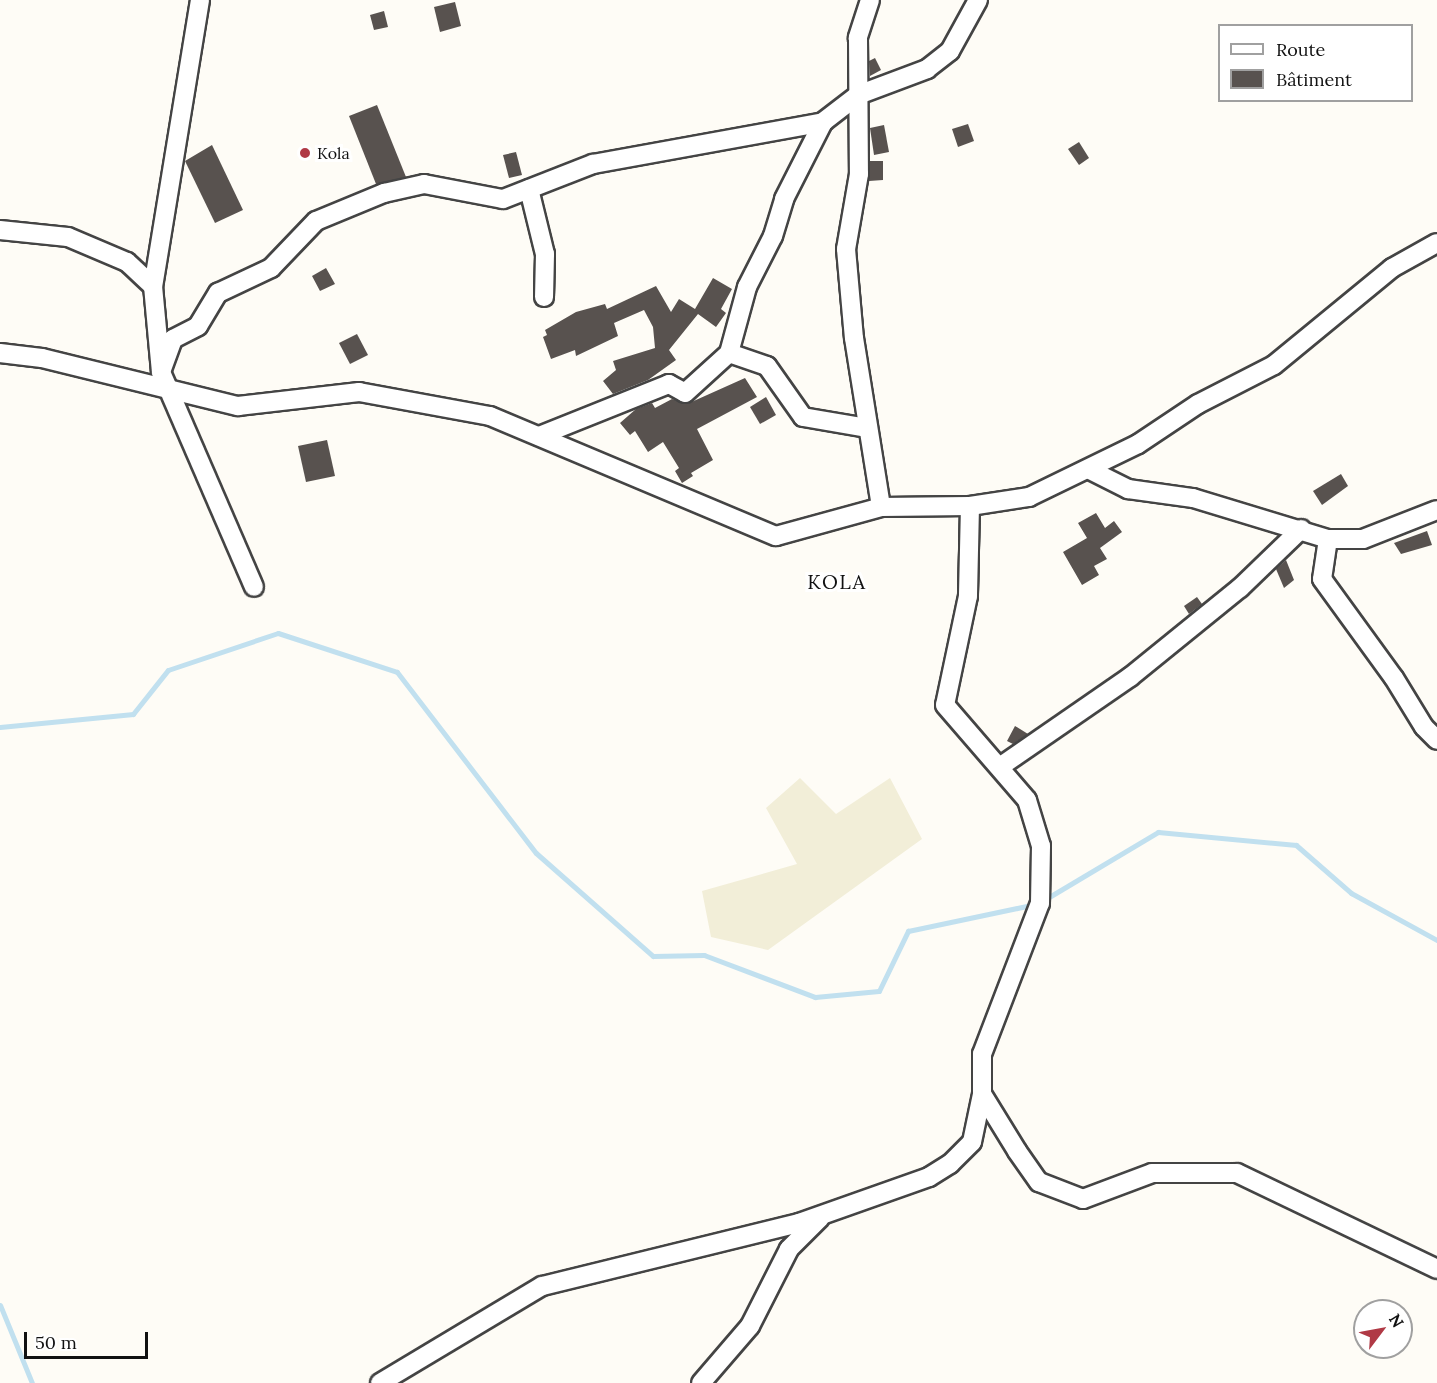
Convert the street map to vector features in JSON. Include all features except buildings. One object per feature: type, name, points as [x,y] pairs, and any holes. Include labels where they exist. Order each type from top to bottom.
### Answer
[{"type":"street","points":[[200,0],[153,286],[161,372],[172,390],[254,587]]},
{"type":"street","points":[[870,0],[858,38],[859,174],[846,249],[868,428],[881,507]]},
{"type":"street","points":[[539,436],[669,384],[685,393],[729,353],[747,287],[772,236],[792,180],[823,122],[858,95],[927,69],[950,51],[978,0]]},
{"type":"street","points":[[161,372],[173,339],[198,326],[218,293],[271,268],[316,221],[384,193],[424,184],[503,199],[593,164],[823,122]]},
{"type":"street","points":[[529,189],[545,254],[544,297]]},
{"type":"street","points":[[0,230],[68,237],[127,262],[153,286]]},
{"type":"street","points":[[0,353],[42,358],[238,406],[359,392],[490,416],[776,536],[881,507],[970,507],[1029,497],[1088,469],[1274,365],[1392,268],[1437,243]]},
{"type":"street","points":[[729,353],[767,366],[803,417],[868,428]]},
{"type":"street","points":[[1088,469],[1128,489],[1193,498],[1328,539],[1363,539],[1437,510]]},
{"type":"street","points":[[380,1383],[542,1287],[607,1273],[825,1213],[929,1177],[950,1164],[972,1142],[982,1094],[982,1054],[1040,903],[1041,846],[1027,800],[1001,766],[988,758],[945,705],[968,596],[970,507]]},
{"type":"street","points":[[1001,766],[1130,677],[1240,588],[1301,529]]},
{"type":"street","points":[[1328,539],[1322,579],[1394,678],[1424,727],[1437,740]]},
{"type":"street","points":[[982,1094],[1039,1182],[1083,1199],[1152,1173],[1237,1173],[1437,1269]]},
{"type":"street","points":[[700,1383],[750,1326],[789,1249],[825,1213]]},
{"type":"shaded area","points":[[800,778],[836,814],[890,778],[922,839],[768,950],[711,937],[702,891],[797,864],[766,808]]},
{"type":"waterway","points":[[0,727],[133,714],[168,670],[278,633],[397,672],[536,853],[653,956],[704,955],[815,997],[879,991],[908,931],[1036,904]]},
{"type":"waterway","points":[[1044,900],[1158,832],[1296,845],[1351,893],[1437,940]]},
{"type":"waterway","points":[[0,1305],[32,1383]]},
{"type":"place","name":"Kola","points":[[305,153]]},
{"type":"district","name":"KOLA","points":[[837,581]]}]
